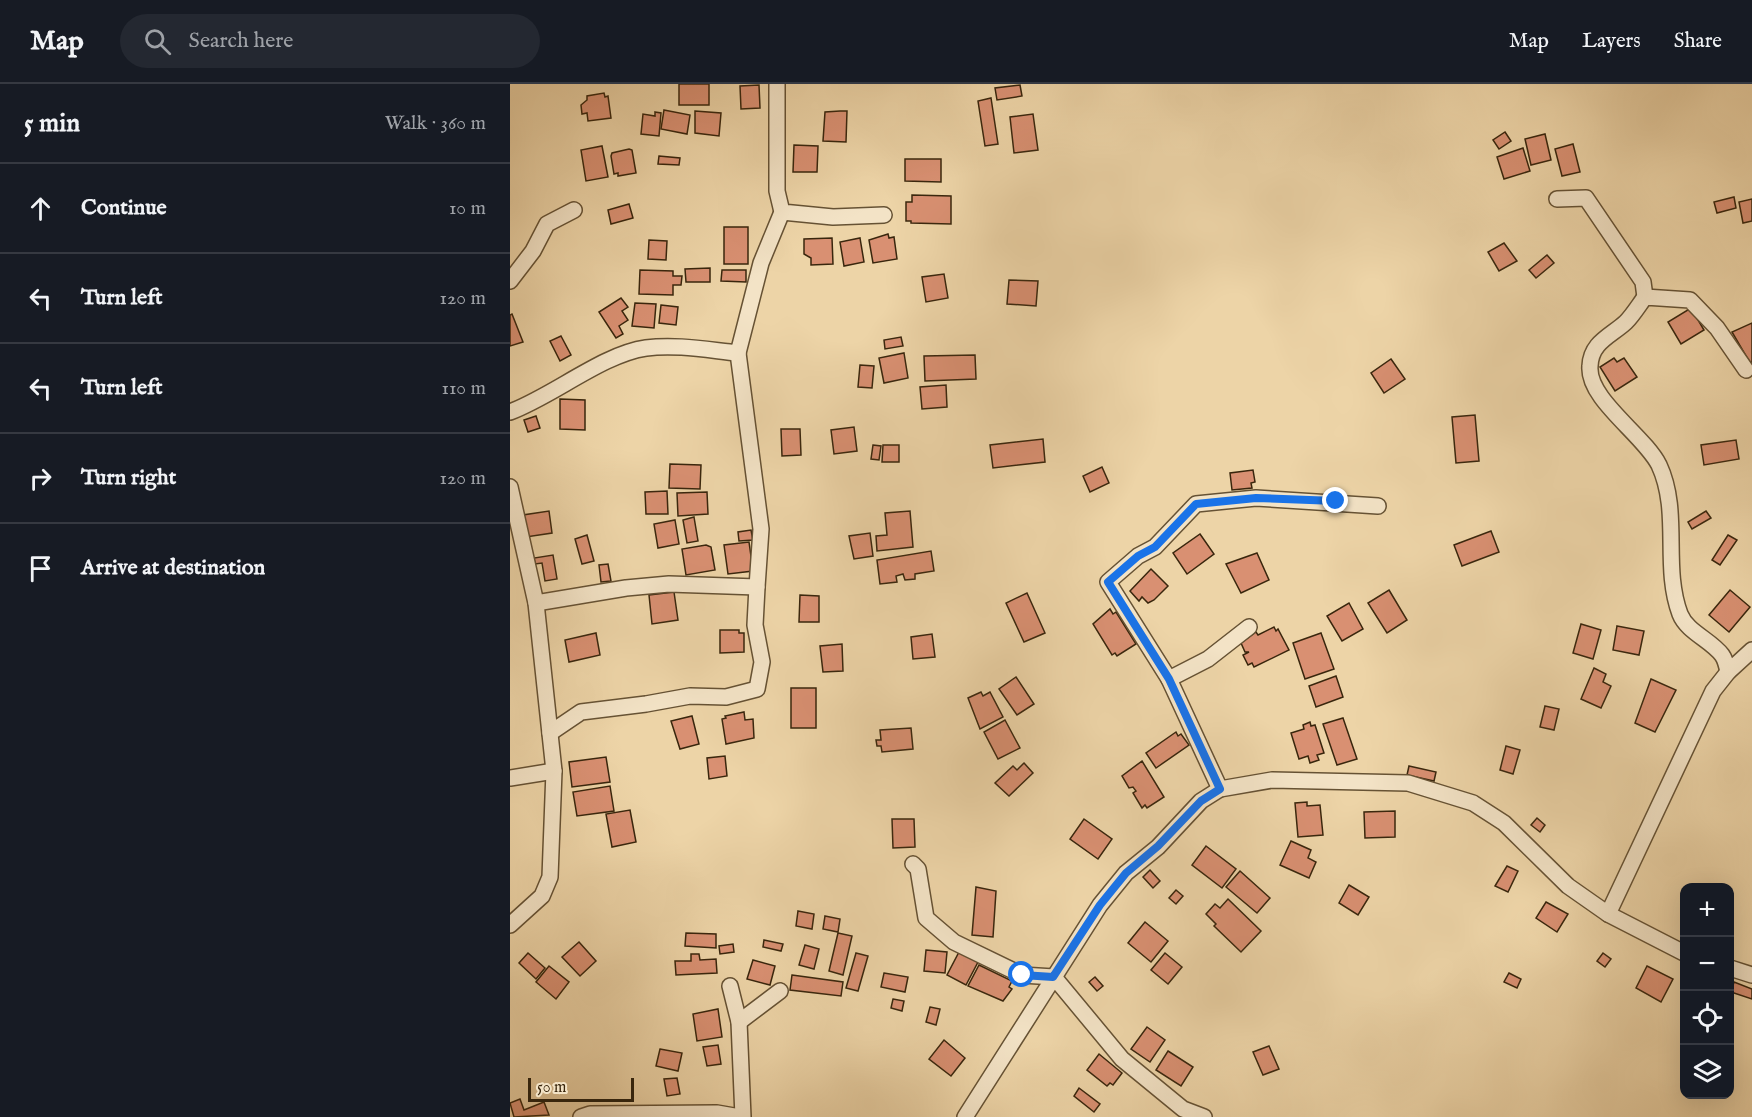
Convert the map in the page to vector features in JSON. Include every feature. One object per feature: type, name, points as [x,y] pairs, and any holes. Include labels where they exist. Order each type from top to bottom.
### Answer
[{"type":"street","points":[[550,733],[581,712],[690,696],[726,697],[757,689],[762,662],[755,625],[761,529],[738,353],[761,263],[782,212],[777,191],[777,84]]},
{"type":"street","points":[[1557,199],[1586,198],[1643,282],[1645,297],[1626,322],[1598,342],[1590,366],[1594,388],[1642,440],[1659,466],[1672,532],[1671,578],[1680,616],[1703,640],[1722,655],[1728,672]]},
{"type":"street","points":[[510,280],[533,251],[547,224],[574,210]]},
{"type":"street","points":[[782,212],[833,217],[884,215]]},
{"type":"street","points":[[1645,297],[1690,300],[1717,328],[1746,369]]},
{"type":"street","points":[[510,412],[557,391],[586,372],[645,348],[738,353]]},
{"type":"street","points":[[510,488],[536,603],[554,771],[550,877],[542,896],[510,924]]},
{"type":"street","points":[[1220,789],[1169,679],[1108,582],[1138,556],[1155,547],[1196,504],[1256,498],[1378,506]]},
{"type":"street","points":[[536,603],[669,584],[757,587]]},
{"type":"street","points":[[1169,679],[1208,659],[1249,627]]},
{"type":"street","points":[[1608,914],[1702,711],[1728,672],[1752,650]]},
{"type":"street","points":[[510,778],[554,771]]},
{"type":"street","points":[[965,1117],[1100,905],[1126,873],[1158,846],[1201,801],[1220,789],[1272,780],[1408,783],[1445,793],[1473,803],[1504,823],[1568,886],[1608,914],[1680,951]]},
{"type":"street","points":[[913,864],[918,869],[926,918],[954,942],[1022,975],[1053,977],[1122,1059],[1182,1113],[1204,1117]]},
{"type":"street","points":[[1734,969],[1752,975]]},
{"type":"street","points":[[581,1117],[590,1114],[717,1113],[741,1117],[739,1022],[730,986]]},
{"type":"street","points":[[739,1022],[780,991]]},
{"type":"building","points":[[679,84],[709,84],[709,105],[679,105]]},
{"type":"building","points":[[759,85],[760,108],[741,109],[740,86]]},
{"type":"building","points":[[1020,85],[1022,96],[997,100],[995,88]]},
{"type":"building","points":[[604,93],[605,97],[608,96],[611,118],[588,121],[587,113],[582,114],[581,105],[587,100],[587,96]]},
{"type":"building","points":[[991,98],[998,144],[985,146],[978,101]]},
{"type":"building","points":[[664,110],[690,115],[687,134],[661,129]]},
{"type":"building","points":[[695,111],[721,113],[719,136],[695,133]]},
{"type":"building","points":[[847,111],[846,142],[823,141],[825,112]]},
{"type":"building","points":[[655,112],[661,113],[659,136],[641,134],[643,114],[655,116]]},
{"type":"building","points":[[1033,114],[1038,150],[1014,153],[1010,117]]},
{"type":"building","points":[[1505,132],[1511,141],[1499,149],[1493,140]]},
{"type":"building","points":[[1545,134],[1551,160],[1531,165],[1525,139]]},
{"type":"building","points":[[1573,144],[1580,172],[1562,176],[1555,149]]},
{"type":"building","points":[[794,145],[818,146],[817,172],[793,172]]},
{"type":"building","points":[[602,146],[608,177],[586,181],[581,150]]},
{"type":"building","points":[[1523,148],[1530,171],[1504,179],[1497,157]]},
{"type":"building","points":[[632,150],[636,173],[618,176],[618,173],[614,174],[612,153]]},
{"type":"building","points":[[659,156],[680,158],[679,165],[658,164]]},
{"type":"building","points":[[905,159],[941,159],[941,182],[905,181]]},
{"type":"building","points":[[912,195],[951,196],[951,224],[906,221],[906,202],[912,202]]},
{"type":"building","points":[[1734,197],[1736,208],[1717,213],[1714,202]]},
{"type":"building","points":[[1752,199],[1752,221],[1743,223],[1739,202]]},
{"type":"building","points":[[629,204],[633,218],[611,224],[608,210]]},
{"type":"building","points":[[724,227],[748,227],[748,264],[724,264]]},
{"type":"building","points":[[888,234],[889,238],[894,237],[897,259],[873,263],[869,240]]},
{"type":"building","points":[[832,238],[833,264],[811,265],[811,258],[804,254],[804,239]]},
{"type":"building","points":[[860,238],[864,262],[844,266],[840,242]]},
{"type":"building","points":[[649,240],[667,241],[666,260],[648,259]]},
{"type":"building","points":[[1504,243],[1517,261],[1499,271],[1488,252]]},
{"type":"building","points":[[1547,255],[1554,263],[1536,278],[1529,270]]},
{"type":"building","points":[[710,268],[710,282],[686,282],[685,269]]},
{"type":"building","points":[[640,270],[673,271],[673,276],[682,276],[681,285],[673,285],[673,295],[639,294]]},
{"type":"building","points":[[722,270],[746,270],[746,282],[721,281]]},
{"type":"building","points":[[944,274],[948,298],[926,302],[922,277]]},
{"type":"building","points":[[1009,280],[1038,281],[1036,306],[1007,304]]},
{"type":"building","points":[[621,298],[628,307],[622,311],[628,320],[619,326],[623,334],[616,338],[599,312]]},
{"type":"building","points":[[635,303],[656,304],[654,328],[632,326]]},
{"type":"building","points":[[661,305],[678,307],[676,325],[659,323]]},
{"type":"building","points":[[1691,308],[1704,330],[1681,344],[1668,322]]},
{"type":"building","points":[[512,314],[523,342],[510,346],[510,315]]},
{"type":"building","points":[[1752,323],[1752,362],[1750,363],[1732,332]]},
{"type":"building","points":[[561,336],[571,355],[560,361],[550,341]]},
{"type":"building","points":[[901,337],[903,346],[885,349],[884,340]]},
{"type":"building","points":[[904,353],[908,378],[884,383],[879,358]]},
{"type":"building","points":[[975,355],[976,379],[925,381],[924,356]]},
{"type":"building","points":[[1614,358],[1617,362],[1624,358],[1637,377],[1615,391],[1600,367]]},
{"type":"building","points":[[1391,359],[1405,379],[1384,393],[1371,373]]},
{"type":"building","points":[[860,365],[874,366],[872,388],[858,387]]},
{"type":"building","points":[[946,385],[947,407],[922,409],[920,387]]},
{"type":"building","points":[[560,399],[585,400],[585,430],[560,429]]},
{"type":"building","points":[[1475,415],[1479,461],[1456,463],[1452,417]]},
{"type":"building","points":[[536,416],[540,428],[528,432],[524,420]]},
{"type":"building","points":[[854,427],[857,451],[834,454],[831,430]]},
{"type":"building","points":[[781,429],[800,429],[801,455],[782,456]]},
{"type":"building","points":[[1043,439],[1045,462],[993,468],[990,445]]},
{"type":"building","points":[[1736,440],[1739,459],[1704,465],[1701,445]]},
{"type":"building","points":[[873,445],[881,446],[879,460],[871,459]]},
{"type":"building","points":[[883,445],[899,445],[899,462],[882,462]]},
{"type":"building","points":[[670,464],[701,465],[700,489],[669,488]]},
{"type":"building","points":[[1102,467],[1109,483],[1090,492],[1083,476]]},
{"type":"building","points":[[1253,470],[1255,482],[1251,483],[1252,488],[1232,490],[1230,473]]},
{"type":"building","points":[[667,491],[668,514],[646,514],[645,492]]},
{"type":"building","points":[[707,492],[708,514],[678,516],[677,493]]},
{"type":"building","points":[[549,511],[552,533],[526,537],[523,515]]},
{"type":"building","points":[[910,511],[913,547],[877,551],[876,536],[887,535],[885,513]]},
{"type":"building","points":[[1706,511],[1711,518],[1692,529],[1688,522]]},
{"type":"building","points":[[694,517],[698,541],[687,543],[683,520]]},
{"type":"building","points":[[675,520],[679,544],[658,548],[654,524]]},
{"type":"building","points":[[751,530],[753,540],[739,541],[738,532]]},
{"type":"building","points":[[1491,531],[1499,552],[1462,566],[1454,545]]},
{"type":"building","points":[[870,533],[873,556],[854,559],[849,536]]},
{"type":"building","points":[[1200,534],[1214,554],[1187,574],[1173,553]]},
{"type":"building","points":[[587,535],[594,561],[582,564],[575,539]]},
{"type":"building","points":[[1728,535],[1737,540],[1720,565],[1712,560]]},
{"type":"building","points":[[749,542],[753,571],[728,574],[724,545]]},
{"type":"building","points":[[706,545],[711,547],[715,570],[686,575],[682,549]]},
{"type":"building","points":[[931,551],[934,571],[915,574],[915,579],[905,580],[903,574],[896,576],[897,582],[880,584],[877,560]]},
{"type":"building","points":[[1257,553],[1269,580],[1241,593],[1226,564]]},
{"type":"building","points":[[553,555],[557,579],[545,581],[542,563],[535,564],[534,558]]},
{"type":"building","points":[[608,564],[611,581],[601,582],[599,565]]},
{"type":"building","points":[[1151,569],[1168,586],[1154,600],[1148,603],[1142,597],[1139,601],[1130,591]]},
{"type":"building","points":[[1389,590],[1407,620],[1387,633],[1368,603]]},
{"type":"building","points":[[1730,590],[1750,607],[1729,632],[1709,615]]},
{"type":"building","points":[[674,592],[678,620],[652,624],[649,595]]},
{"type":"building","points":[[1027,593],[1045,633],[1024,642],[1006,603]]},
{"type":"building","points":[[800,595],[819,596],[819,622],[799,622]]},
{"type":"building","points":[[1349,603],[1363,629],[1342,641],[1327,616]]},
{"type":"building","points":[[1110,609],[1113,614],[1116,612],[1136,644],[1117,656],[1115,653],[1112,655],[1093,624]]},
{"type":"building","points":[[1581,624],[1601,630],[1593,659],[1573,653]]},
{"type":"building","points":[[1617,626],[1644,631],[1639,655],[1613,650]]},
{"type":"building","points":[[1274,627],[1276,631],[1278,629],[1289,650],[1254,667],[1252,663],[1248,665],[1243,655],[1249,652],[1245,652],[1241,643],[1256,632],[1258,635]]},
{"type":"building","points":[[720,630],[739,630],[739,633],[744,633],[744,652],[720,653]]},
{"type":"building","points":[[596,633],[600,655],[569,662],[565,640]]},
{"type":"building","points":[[1321,633],[1334,669],[1305,679],[1293,643]]},
{"type":"building","points":[[932,634],[935,657],[913,659],[911,637]]},
{"type":"building","points":[[842,644],[843,671],[823,672],[820,646]]},
{"type":"building","points":[[1594,668],[1606,674],[1603,682],[1611,686],[1601,708],[1581,699]]},
{"type":"building","points":[[1336,676],[1343,697],[1316,707],[1309,686]]},
{"type":"building","points":[[1016,677],[1034,704],[1017,715],[999,689]]},
{"type":"building","points":[[1651,679],[1676,690],[1655,732],[1635,723]]},
{"type":"building","points":[[791,688],[816,688],[816,728],[791,728]]},
{"type":"building","points":[[981,692],[983,696],[990,692],[1003,717],[980,729],[968,698]]},
{"type":"building","points":[[1545,706],[1559,709],[1554,730],[1540,727]]},
{"type":"building","points":[[744,712],[745,720],[753,719],[754,738],[726,744],[722,719],[726,718],[725,716]]},
{"type":"building","points":[[692,716],[699,744],[680,749],[671,721]]},
{"type":"building","points":[[1343,718],[1357,759],[1337,765],[1323,724]]},
{"type":"building","points":[[1005,720],[1020,748],[998,759],[984,732]]},
{"type":"building","points":[[1310,722],[1311,726],[1315,725],[1324,753],[1317,755],[1319,760],[1310,763],[1308,756],[1299,759],[1291,733],[1304,729],[1303,725]]},
{"type":"building","points":[[911,728],[913,749],[882,752],[881,746],[877,746],[876,740],[881,740],[880,730]]},
{"type":"building","points":[[1176,732],[1178,736],[1181,734],[1189,745],[1156,768],[1146,753]]},
{"type":"building","points":[[1506,746],[1520,750],[1513,774],[1500,770]]},
{"type":"building","points":[[725,756],[727,776],[709,779],[707,758]]},
{"type":"building","points":[[606,757],[610,782],[572,787],[569,762]]},
{"type":"building","points":[[1142,761],[1164,797],[1147,808],[1145,805],[1142,808],[1133,793],[1136,791],[1133,787],[1129,788],[1122,776]]},
{"type":"building","points":[[1024,763],[1033,773],[1009,796],[995,783],[1013,766],[1017,770]]},
{"type":"building","points":[[1409,766],[1436,772],[1434,781],[1407,775]]},
{"type":"building","points":[[610,786],[614,811],[577,816],[573,792]]},
{"type":"building","points":[[1307,802],[1307,806],[1320,805],[1323,835],[1298,837],[1295,803]]},
{"type":"building","points":[[630,810],[636,842],[612,847],[606,814]]},
{"type":"building","points":[[1395,811],[1395,837],[1365,838],[1364,812]]},
{"type":"building","points":[[1537,818],[1545,825],[1540,832],[1531,825]]},
{"type":"building","points":[[892,819],[914,819],[915,847],[893,848]]},
{"type":"building","points":[[1084,819],[1112,839],[1098,859],[1070,839]]},
{"type":"building","points":[[1291,841],[1311,850],[1308,858],[1316,862],[1309,878],[1280,865]]},
{"type":"building","points":[[1206,846],[1236,869],[1222,888],[1192,865]]},
{"type":"building","points":[[1507,866],[1518,871],[1508,892],[1495,886]]},
{"type":"building","points":[[1150,870],[1160,881],[1153,888],[1143,877]]},
{"type":"building","points":[[1240,871],[1270,898],[1257,913],[1226,887]]},
{"type":"building","points":[[1349,885],[1369,897],[1358,915],[1339,903]]},
{"type":"building","points":[[976,887],[996,891],[993,937],[972,935]]},
{"type":"building","points":[[1176,890],[1183,896],[1176,904],[1169,898]]},
{"type":"building","points":[[1228,899],[1261,931],[1241,952],[1214,926],[1216,924],[1206,914],[1215,904],[1220,908]]},
{"type":"building","points":[[1546,902],[1568,914],[1557,932],[1536,918]]},
{"type":"building","points":[[798,911],[814,914],[812,929],[796,926]]},
{"type":"building","points":[[825,916],[840,919],[838,932],[823,929]]},
{"type":"building","points":[[1145,922],[1168,941],[1151,962],[1128,943]]},
{"type":"building","points":[[686,933],[716,934],[716,948],[685,946]]},
{"type":"building","points":[[838,933],[852,936],[843,975],[829,971]]},
{"type":"building","points":[[764,940],[783,944],[781,951],[763,947]]},
{"type":"building","points":[[579,942],[596,961],[580,976],[562,957]]},
{"type":"building","points":[[733,944],[734,952],[720,954],[719,946]]},
{"type":"building","points":[[805,945],[819,949],[814,969],[799,965]]},
{"type":"building","points":[[926,950],[947,952],[945,973],[924,971]]},
{"type":"building","points":[[959,952],[978,962],[966,985],[947,975]]},
{"type":"building","points":[[528,953],[545,968],[536,979],[519,963]]},
{"type":"building","points":[[856,953],[868,956],[858,991],[846,988]]},
{"type":"building","points":[[1165,953],[1182,967],[1168,984],[1151,970]]},
{"type":"building","points":[[1603,953],[1611,959],[1605,967],[1597,961]]},
{"type":"building","points":[[691,954],[699,954],[700,960],[716,959],[717,973],[676,975],[675,961],[691,961]]},
{"type":"building","points":[[753,960],[775,966],[770,985],[747,979]]},
{"type":"building","points":[[979,965],[1012,981],[1009,987],[1012,989],[1003,1001],[968,986]]},
{"type":"building","points":[[549,966],[569,982],[556,999],[536,982]]},
{"type":"building","points":[[1647,966],[1673,979],[1661,1002],[1636,988]]},
{"type":"building","points":[[884,973],[908,977],[905,992],[881,987]]},
{"type":"building","points":[[1509,973],[1521,979],[1517,988],[1504,982]]},
{"type":"building","points":[[792,975],[843,982],[841,996],[790,990]]},
{"type":"building","points":[[1095,977],[1103,986],[1097,991],[1089,982]]},
{"type":"building","points":[[1734,982],[1752,989],[1752,999],[1734,993]]},
{"type":"building","points":[[893,999],[904,1001],[902,1011],[891,1008]]},
{"type":"building","points":[[930,1007],[940,1009],[936,1025],[926,1022]]},
{"type":"building","points":[[718,1009],[722,1037],[697,1041],[693,1014]]},
{"type":"building","points":[[1147,1027],[1165,1040],[1150,1062],[1131,1049]]},
{"type":"building","points":[[944,1040],[965,1058],[951,1076],[929,1059]]},
{"type":"building","points":[[718,1045],[721,1064],[707,1066],[703,1047]]},
{"type":"building","points":[[1269,1046],[1279,1069],[1263,1075],[1253,1052]]},
{"type":"building","points":[[660,1049],[682,1053],[678,1071],[656,1066]]},
{"type":"building","points":[[1168,1051],[1193,1067],[1181,1086],[1156,1070]]},
{"type":"building","points":[[1099,1054],[1122,1073],[1113,1085],[1110,1083],[1107,1086],[1087,1070]]},
{"type":"building","points":[[677,1078],[680,1094],[667,1096],[664,1079]]},
{"type":"building","points":[[1079,1088],[1100,1104],[1094,1112],[1074,1096]]},
{"type":"building","points":[[520,1099],[524,1110],[544,1102],[549,1115],[514,1117],[510,1103]]},
{"type":"route","points":[[1022,975],[1053,977],[1100,905],[1126,873],[1158,846],[1201,801],[1220,789],[1169,679],[1108,582],[1138,556],[1155,547],[1196,504],[1256,498],[1336,501]]}]
